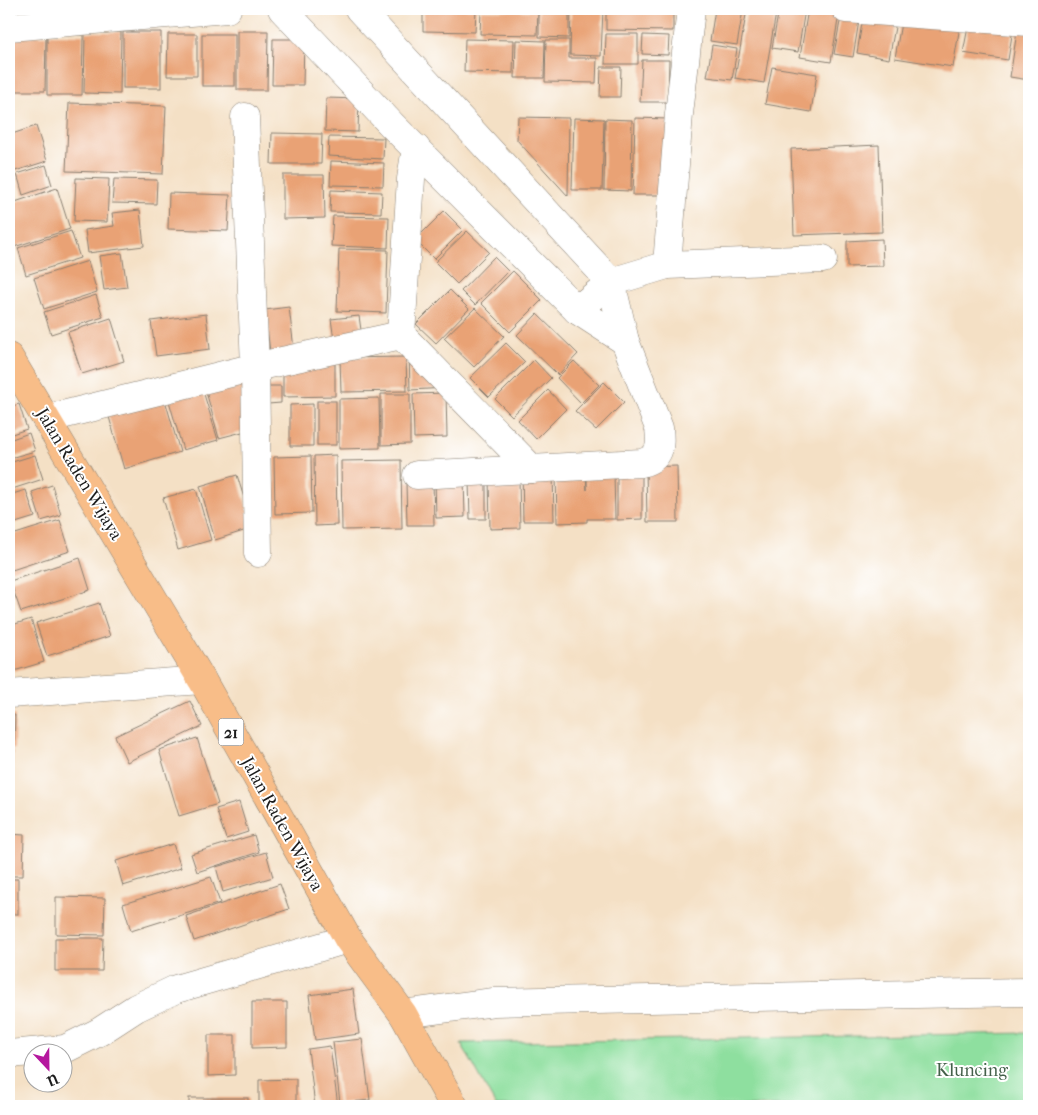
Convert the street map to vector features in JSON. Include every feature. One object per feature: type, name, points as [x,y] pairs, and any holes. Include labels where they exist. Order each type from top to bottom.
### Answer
[{"type":"highway","name":"Jalan Raden Wijaya","points":[[9,357],[202,680],[348,939],[403,1014],[454,1106]]},
{"type":"street","points":[[9,27],[227,9]]},
{"type":"street","points":[[282,9],[386,118],[577,310],[625,341]]},
{"type":"street","points":[[360,9],[611,282],[625,341],[659,428],[661,441],[658,452],[650,460],[641,463],[417,474]]},
{"type":"street","points":[[667,265],[679,114],[691,9]]},
{"type":"street","points":[[846,9],[1029,22]]},
{"type":"street","points":[[245,117],[255,367],[258,553]]},
{"type":"street","points":[[416,148],[411,179],[401,335],[532,469]]},
{"type":"street","points":[[577,310],[611,282],[667,265],[823,259]]},
{"type":"street","points":[[46,419],[255,367],[401,335]]},
{"type":"street","points":[[9,694],[202,680]]},
{"type":"street","points":[[9,1054],[65,1049],[99,1032],[136,1008],[176,990],[348,939]]},
{"type":"street","points":[[403,1014],[494,1002],[1029,992]]},
{"type":"green space","name":"Kluncing","points":[[1029,1033],[1029,1106],[496,1106],[461,1043]]},
{"type":"building","points":[[423,9],[476,9],[475,32],[423,31]]},
{"type":"building","points":[[539,9],[569,9],[569,38],[539,37]]},
{"type":"building","points":[[571,9],[603,9],[601,56],[570,55]]},
{"type":"building","points":[[606,9],[673,9],[673,31],[606,30]]},
{"type":"building","points":[[715,9],[743,10],[737,45],[710,41]]},
{"type":"building","points":[[747,9],[776,13],[764,83],[735,78]]},
{"type":"building","points":[[779,9],[805,10],[798,52],[772,48]]},
{"type":"building","points":[[808,9],[839,14],[831,62],[800,57]]},
{"type":"building","points":[[481,10],[538,11],[537,35],[480,34]]},
{"type":"building","points":[[842,11],[860,15],[853,57],[834,54]]},
{"type":"building","points":[[863,17],[896,22],[889,59],[857,53]]},
{"type":"building","points":[[902,17],[960,26],[953,67],[895,58]]},
{"type":"building","points":[[969,22],[1013,29],[1008,60],[963,53]]},
{"type":"building","points":[[1018,25],[1029,27],[1029,80],[1010,77]]},
{"type":"building","points":[[237,31],[268,31],[267,90],[237,90]]},
{"type":"building","points":[[85,32],[121,32],[120,94],[84,93]]},
{"type":"building","points":[[123,32],[161,32],[161,88],[123,88]]},
{"type":"building","points":[[168,34],[197,34],[197,76],[167,76]]},
{"type":"building","points":[[202,34],[235,34],[235,86],[202,86]]},
{"type":"building","points":[[606,34],[638,34],[638,64],[605,64]]},
{"type":"building","points":[[47,35],[83,35],[82,95],[47,95]]},
{"type":"building","points":[[643,35],[669,36],[668,55],[642,54]]},
{"type":"building","points":[[10,36],[46,36],[45,91],[9,91]]},
{"type":"building","points":[[273,39],[304,39],[303,85],[272,85]]},
{"type":"building","points":[[465,39],[514,40],[513,73],[464,72]]},
{"type":"building","points":[[516,40],[545,41],[544,78],[515,78]]},
{"type":"building","points":[[546,40],[569,40],[569,58],[597,58],[596,83],[545,82]]},
{"type":"building","points":[[712,45],[737,49],[732,80],[707,77]]},
{"type":"building","points":[[642,60],[669,60],[668,102],[640,102]]},
{"type":"building","points":[[601,67],[621,67],[620,97],[600,97]]},
{"type":"building","points":[[772,67],[817,74],[811,112],[765,104]]},
{"type":"building","points":[[326,98],[359,99],[358,132],[325,131]]},
{"type":"building","points":[[69,103],[166,106],[163,174],[66,171]]},
{"type":"building","points":[[518,117],[569,118],[568,196],[517,140]]},
{"type":"building","points":[[574,118],[604,119],[602,190],[572,190]]},
{"type":"building","points":[[635,118],[668,119],[666,195],[633,195]]},
{"type":"building","points":[[605,119],[632,120],[631,191],[604,190]]},
{"type":"building","points":[[36,126],[47,161],[9,173],[9,135]]},
{"type":"building","points":[[272,133],[322,134],[321,164],[271,164]]},
{"type":"building","points":[[329,137],[384,138],[383,159],[328,156]]},
{"type":"building","points":[[879,145],[882,232],[794,235],[791,149]]},
{"type":"building","points":[[331,161],[384,163],[383,186],[330,185]]},
{"type":"building","points":[[46,165],[52,185],[23,195],[17,174]]},
{"type":"building","points":[[283,175],[324,175],[325,218],[283,219]]},
{"type":"building","points":[[76,178],[109,179],[107,222],[74,221]]},
{"type":"building","points":[[114,179],[157,180],[156,204],[112,203]]},
{"type":"building","points":[[57,188],[70,229],[14,247],[9,232],[9,204]]},
{"type":"building","points":[[331,190],[382,192],[381,213],[330,212]]},
{"type":"building","points":[[169,193],[230,195],[228,231],[168,229]]},
{"type":"building","points":[[140,210],[144,246],[88,253],[85,230],[114,226],[112,213]]},
{"type":"building","points":[[444,211],[463,230],[434,259],[415,240]]},
{"type":"building","points":[[333,216],[389,217],[388,248],[331,246]]},
{"type":"building","points":[[71,231],[80,258],[26,275],[18,248]]},
{"type":"building","points":[[467,231],[489,252],[457,284],[435,262]]},
{"type":"building","points":[[882,239],[883,266],[847,267],[847,241]]},
{"type":"building","points":[[339,249],[388,250],[386,313],[337,311]]},
{"type":"building","points":[[122,253],[127,287],[104,290],[99,256]]},
{"type":"building","points":[[494,257],[508,271],[475,305],[461,291]]},
{"type":"building","points":[[88,261],[97,292],[44,309],[34,278]]},
{"type":"building","points":[[513,271],[542,300],[510,332],[481,303]]},
{"type":"building","points":[[450,290],[469,309],[436,343],[416,324]]},
{"type":"building","points":[[96,295],[103,317],[51,334],[44,312]]},
{"type":"building","points":[[289,307],[294,349],[270,352],[265,310]]},
{"type":"building","points":[[475,308],[504,336],[474,367],[444,338]]},
{"type":"building","points":[[206,314],[210,349],[156,356],[151,321]]},
{"type":"building","points":[[537,314],[578,354],[558,375],[517,335]]},
{"type":"building","points":[[359,316],[362,337],[334,340],[331,319]]},
{"type":"building","points":[[111,318],[124,361],[82,374],[68,332]]},
{"type":"building","points":[[506,343],[525,362],[489,397],[470,378]]},
{"type":"building","points":[[409,353],[447,388],[410,390]]},
{"type":"building","points":[[406,357],[407,391],[341,392],[340,358]]},
{"type":"building","points":[[534,360],[551,378],[512,416],[495,399]]},
{"type":"building","points":[[335,361],[335,396],[283,397],[283,362]]},
{"type":"building","points":[[574,361],[599,385],[581,403],[557,378]]},
{"type":"building","points":[[241,377],[250,430],[219,438],[205,388]]},
{"type":"building","points":[[604,382],[624,402],[596,430],[575,411]]},
{"type":"building","points":[[268,386],[281,386],[281,403],[268,404]]},
{"type":"building","points":[[548,390],[566,409],[536,439],[518,420]]},
{"type":"building","points":[[203,391],[218,440],[183,450],[169,401]]},
{"type":"building","points":[[163,393],[180,452],[124,469],[107,410]]},
{"type":"building","points":[[446,393],[447,437],[414,438],[413,394]]},
{"type":"building","points":[[381,394],[410,394],[410,444],[381,445]]},
{"type":"building","points":[[379,398],[380,448],[339,449],[339,399]]},
{"type":"building","points":[[317,401],[336,401],[336,445],[317,445]]},
{"type":"building","points":[[19,404],[27,429],[9,435],[9,407]]},
{"type":"building","points":[[313,404],[313,446],[290,446],[290,405]]},
{"type":"building","points":[[29,433],[35,451],[10,458],[9,440]]},
{"type":"building","points":[[35,455],[43,479],[9,490],[9,463]]},
{"type":"building","points":[[336,455],[337,525],[315,526],[314,456]]},
{"type":"building","points":[[311,456],[312,513],[275,514],[274,457]]},
{"type":"building","points":[[401,460],[402,529],[342,530],[341,461]]},
{"type":"building","points":[[677,466],[678,522],[647,522],[646,467]]},
{"type":"building","points":[[522,470],[553,470],[554,521],[523,521]]},
{"type":"building","points":[[617,472],[642,472],[642,519],[617,520]]},
{"type":"building","points":[[614,473],[615,519],[587,519],[587,522],[557,523],[556,475],[586,474],[587,490],[587,474]]},
{"type":"building","points":[[237,475],[253,528],[215,540],[200,486]]},
{"type":"building","points":[[464,478],[465,517],[436,518],[435,479]]},
{"type":"building","points":[[519,478],[520,528],[490,529],[489,479]]},
{"type":"building","points":[[486,480],[486,519],[470,519],[469,481]]},
{"type":"building","points":[[433,481],[434,525],[407,525],[406,482]]},
{"type":"building","points":[[52,485],[61,515],[41,521],[32,492]]},
{"type":"building","points":[[196,489],[211,540],[178,550],[163,498]]},
{"type":"building","points":[[26,490],[35,517],[9,525],[9,495]]},
{"type":"building","points":[[60,520],[70,551],[9,571],[9,536]]},
{"type":"building","points":[[80,558],[90,590],[21,612],[10,581]]},
{"type":"building","points":[[99,603],[110,636],[47,656],[36,623]]},
{"type":"building","points":[[31,619],[44,662],[14,671],[9,655],[9,626]]},
{"type":"building","points":[[190,701],[202,726],[127,762],[115,736]]},
{"type":"building","points":[[9,715],[15,715],[14,749],[9,749]]},
{"type":"building","points":[[197,738],[218,804],[179,816],[159,750]]},
{"type":"building","points":[[9,751],[13,752],[12,796],[9,796]]},
{"type":"building","points":[[239,802],[248,832],[226,839],[216,809]]},
{"type":"building","points":[[9,834],[24,835],[23,876],[9,876]]},
{"type":"building","points":[[254,835],[259,852],[197,872],[191,854]]},
{"type":"building","points":[[173,844],[181,868],[123,886],[116,861]]},
{"type":"building","points":[[266,852],[273,877],[223,892],[216,867]]},
{"type":"building","points":[[211,877],[220,903],[131,931],[123,904]]},
{"type":"building","points":[[9,879],[18,879],[18,914],[9,914]]},
{"type":"building","points":[[280,884],[289,909],[194,941],[186,916]]},
{"type":"building","points":[[56,897],[105,898],[104,935],[56,934]]},
{"type":"building","points":[[55,938],[103,938],[102,971],[55,971]]},
{"type":"building","points":[[353,989],[359,1034],[315,1040],[309,995]]},
{"type":"building","points":[[252,1002],[287,1002],[287,1047],[252,1048]]},
{"type":"building","points":[[208,1035],[235,1035],[235,1075],[208,1076]]},
{"type":"building","points":[[362,1039],[370,1100],[340,1103],[333,1042]]},
{"type":"building","points":[[330,1046],[338,1106],[315,1106],[308,1049]]},
{"type":"building","points":[[296,1079],[296,1106],[259,1106],[259,1080]]},
{"type":"building","points":[[189,1098],[248,1098],[248,1106],[189,1106]]}]
